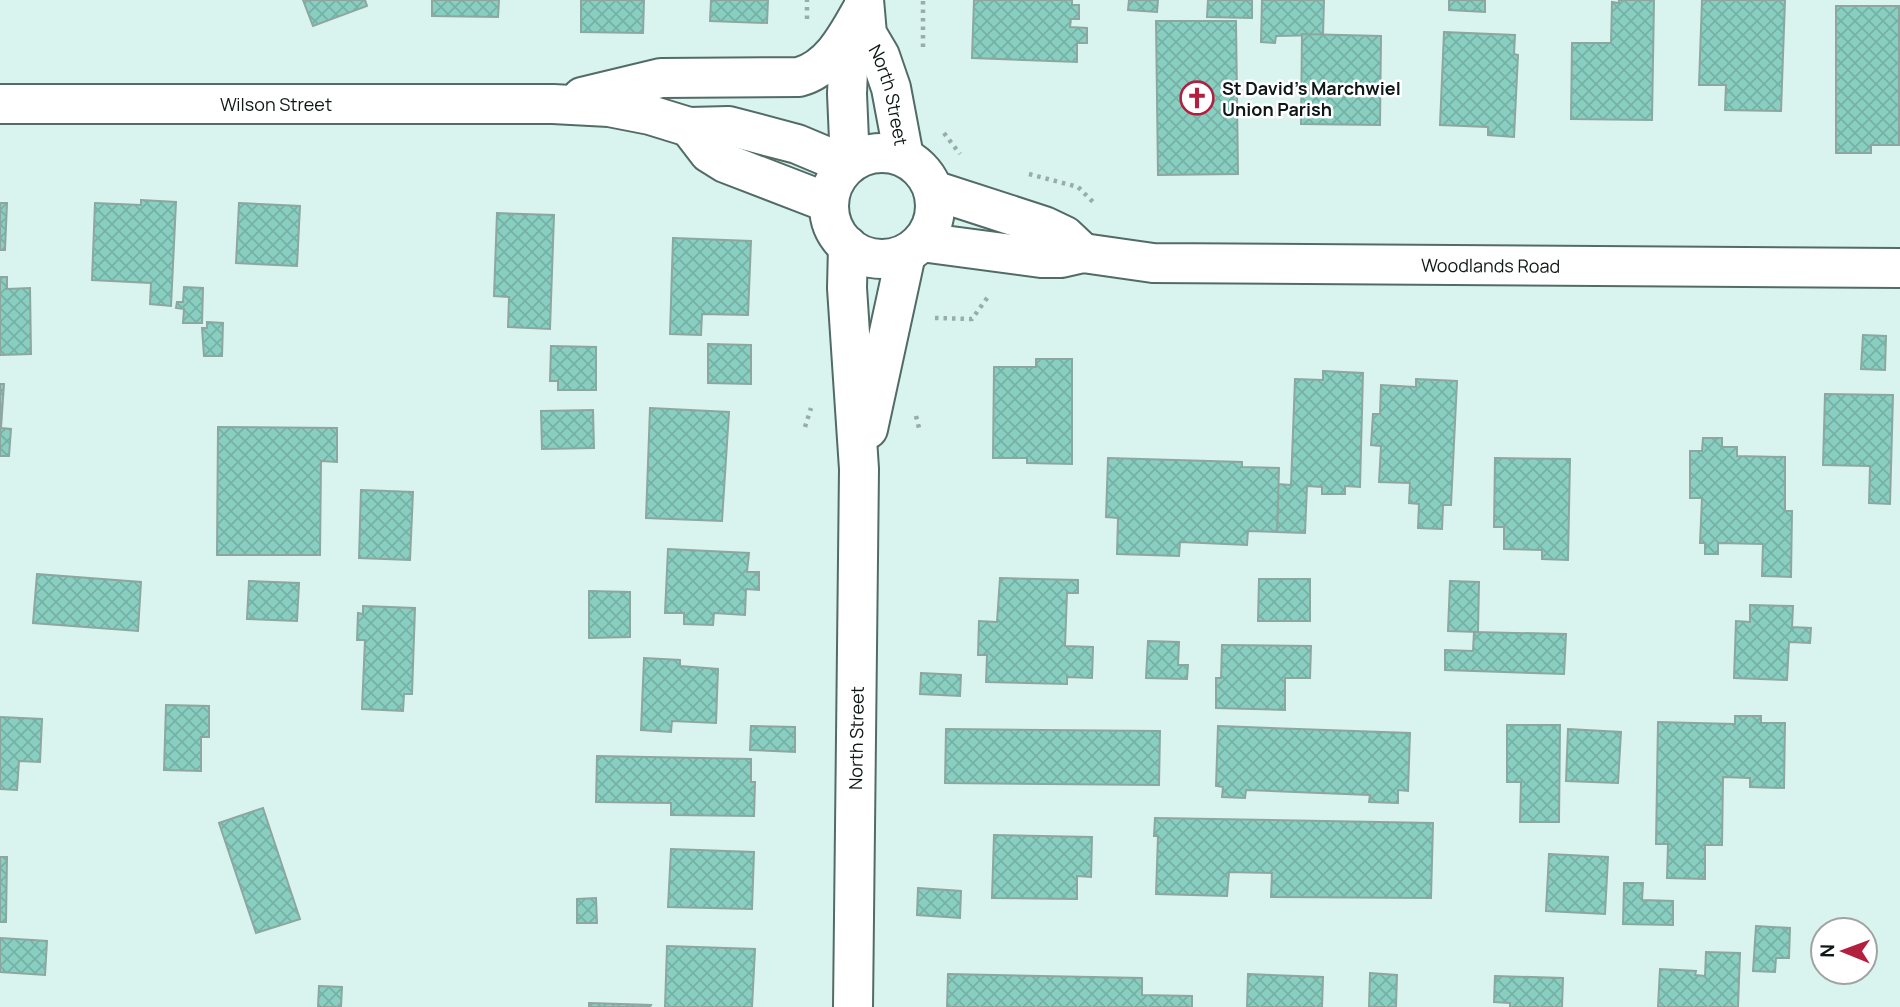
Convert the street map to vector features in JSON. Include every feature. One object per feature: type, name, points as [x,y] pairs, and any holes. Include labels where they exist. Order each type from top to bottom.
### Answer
[{"type":"street","name":"Wilson Street","points":[[553,104],[661,78],[799,77],[810,74],[822,66],[865,14]]},
{"type":"street","name":"North Street","points":[[865,14],[891,88],[904,157]]},
{"type":"street","name":"North Street","points":[[849,164],[848,69],[865,14]]},
{"type":"street","name":"Wilson Street","points":[[0,104],[553,104],[609,107],[650,115],[689,127],[729,126],[797,144],[849,164]]},
{"type":"street","points":[[689,127],[709,153],[725,163],[829,203]]},
{"type":"street","points":[[877,153],[904,157],[917,165],[927,176],[933,190],[935,209],[931,227],[914,248],[891,258],[875,259],[860,255],[837,234],[830,219],[829,203],[838,175],[849,164],[863,156],[877,153]]},
{"type":"street","points":[[933,190],[1044,226],[1065,236],[1083,253]]},
{"type":"street","name":"North Street","points":[[848,246],[847,288],[859,469],[853,1007]]},
{"type":"street","name":"North Street","points":[[859,469],[914,248]]},
{"type":"street","name":"Woodlands Road","points":[[914,248],[1041,258],[1060,258],[1083,253],[1153,262],[1900,268]]},
{"type":"path","points":[[807,6],[810,0]]},
{"type":"path","points":[[923,1],[923,55]]},
{"type":"path","points":[[940,127],[963,156]]},
{"type":"path","points":[[1024,173],[1078,187]]},
{"type":"path","points":[[933,318],[972,319],[990,295],[992,283]]},
{"type":"building","points":[[303,0],[365,0],[367,6],[313,26]]},
{"type":"building","points":[[432,0],[499,0],[498,17],[432,16]]},
{"type":"building","points":[[581,0],[644,0],[643,33],[581,32]]},
{"type":"building","points":[[711,0],[768,0],[767,23],[710,21]]},
{"type":"building","points":[[974,0],[1072,0],[1072,5],[1079,5],[1079,19],[1071,19],[1070,27],[1087,28],[1087,43],[1077,43],[1077,62],[972,58]]},
{"type":"building","points":[[1129,0],[1158,0],[1157,12],[1128,10]]},
{"type":"building","points":[[1208,0],[1252,0],[1252,18],[1207,17]]},
{"type":"building","points":[[1262,0],[1324,0],[1323,35],[1276,36],[1275,43],[1261,42]]},
{"type":"building","points":[[1449,0],[1485,0],[1485,12],[1449,10]]},
{"type":"building","points":[[1619,0],[1654,0],[1652,120],[1571,119],[1572,43],[1611,43],[1612,2],[1619,3]]},
{"type":"building","points":[[1702,0],[1785,0],[1781,111],[1725,110],[1726,85],[1699,85]]},
{"type":"building","points":[[1836,6],[1899,6],[1899,145],[1871,145],[1871,153],[1836,153]]},
{"type":"building","name":"St David's Marchwiel Union Parish","points":[[1156,21],[1236,21],[1238,174],[1158,175]]},
{"type":"building","points":[[1444,32],[1515,35],[1514,54],[1518,55],[1514,137],[1488,135],[1488,127],[1440,125]]},
{"type":"building","points":[[1302,34],[1381,36],[1380,125],[1301,124]]},
{"type":"building","points":[[141,200],[176,202],[171,306],[150,304],[151,283],[92,280],[95,203],[141,205]]},
{"type":"building","points":[[0,203],[7,203],[5,250],[0,250]]},
{"type":"building","points":[[239,203],[300,206],[297,266],[236,263]]},
{"type":"building","points":[[497,213],[554,215],[550,329],[508,327],[509,297],[494,296]]},
{"type":"building","points":[[673,238],[751,241],[748,315],[702,314],[701,335],[670,334]]},
{"type":"building","points":[[0,277],[7,277],[7,289],[30,288],[31,354],[0,355]]},
{"type":"building","points":[[184,287],[203,288],[202,323],[183,323],[184,309],[176,308],[177,302],[183,302]]},
{"type":"building","points":[[207,322],[223,323],[222,356],[204,356],[202,328],[207,328]]},
{"type":"building","points":[[1863,335],[1886,336],[1885,370],[1861,369]]},
{"type":"building","points":[[708,344],[751,345],[751,384],[708,383]]},
{"type":"building","points":[[551,346],[596,347],[596,390],[558,390],[558,381],[550,381]]},
{"type":"building","points":[[1036,359],[1072,359],[1072,464],[1027,463],[1027,458],[993,458],[994,367],[1036,367]]},
{"type":"building","points":[[1323,371],[1363,373],[1360,487],[1345,486],[1345,494],[1322,494],[1322,487],[1307,486],[1305,533],[1277,532],[1278,484],[1291,485],[1295,379],[1323,380]]},
{"type":"building","points":[[1416,379],[1457,381],[1451,505],[1443,505],[1442,529],[1418,528],[1419,504],[1409,503],[1410,483],[1379,482],[1381,446],[1371,445],[1373,414],[1380,414],[1381,385],[1416,387]]},
{"type":"building","points":[[0,384],[4,384],[1,428],[11,429],[9,456],[0,456]]},
{"type":"building","points":[[1825,394],[1893,395],[1890,504],[1869,503],[1870,466],[1823,465]]},
{"type":"building","points":[[650,408],[729,412],[722,521],[646,518]]},
{"type":"building","points":[[593,410],[594,448],[542,449],[541,411]]},
{"type":"building","points":[[218,427],[337,428],[337,462],[321,461],[320,555],[217,555]]},
{"type":"building","points":[[1703,438],[1722,438],[1722,447],[1737,447],[1737,456],[1785,457],[1785,511],[1792,511],[1791,577],[1762,576],[1763,544],[1718,543],[1718,554],[1705,554],[1705,543],[1700,543],[1702,498],[1690,498],[1690,451],[1702,451]]},
{"type":"building","points":[[1108,458],[1242,462],[1242,467],[1279,468],[1277,532],[1248,531],[1247,545],[1180,542],[1179,556],[1117,554],[1118,518],[1106,517]]},
{"type":"building","points":[[1495,458],[1570,459],[1568,560],[1542,559],[1542,550],[1504,549],[1504,527],[1494,527]]},
{"type":"building","points":[[361,490],[413,492],[410,560],[359,558]]},
{"type":"building","points":[[668,549],[749,553],[747,572],[759,572],[759,590],[746,589],[745,615],[714,613],[713,625],[684,624],[684,613],[665,613]]},
{"type":"building","points":[[37,574],[141,582],[138,631],[33,623]]},
{"type":"building","points":[[1000,578],[1078,580],[1078,593],[1067,593],[1065,646],[1093,647],[1092,678],[1067,677],[1067,684],[986,682],[987,655],[978,655],[979,621],[997,622]]},
{"type":"building","points":[[1259,579],[1310,579],[1310,621],[1258,621]]},
{"type":"building","points":[[249,581],[299,583],[297,621],[247,619]]},
{"type":"building","points":[[1450,581],[1479,582],[1478,632],[1448,631]]},
{"type":"building","points":[[589,591],[630,592],[630,637],[589,638]]},
{"type":"building","points":[[1750,605],[1793,606],[1792,627],[1811,628],[1810,643],[1789,642],[1787,680],[1734,678],[1736,621],[1750,622]]},
{"type":"building","points":[[363,606],[415,608],[412,694],[404,694],[403,711],[362,709],[365,640],[357,640],[358,613],[363,614]]},
{"type":"building","points":[[1474,632],[1566,634],[1564,674],[1445,670],[1445,650],[1473,651]]},
{"type":"building","points":[[1148,641],[1179,642],[1178,665],[1188,665],[1187,679],[1146,678]]},
{"type":"building","points":[[1222,645],[1311,646],[1310,678],[1285,678],[1285,710],[1216,708],[1216,678],[1221,678]]},
{"type":"building","points":[[644,658],[680,660],[680,666],[718,669],[716,723],[672,721],[671,732],[641,730]]},
{"type":"building","points":[[921,673],[961,675],[960,696],[920,694]]},
{"type":"building","points":[[166,705],[209,706],[209,737],[201,737],[201,771],[164,770]]},
{"type":"building","points":[[1735,716],[1761,716],[1761,723],[1785,723],[1784,788],[1750,787],[1750,778],[1723,777],[1722,845],[1705,845],[1705,879],[1667,878],[1668,844],[1656,844],[1658,722],[1735,724]]},
{"type":"building","points":[[0,717],[42,719],[40,762],[19,761],[17,790],[0,789]]},
{"type":"building","points":[[1507,725],[1560,725],[1559,822],[1520,822],[1521,782],[1507,782]]},
{"type":"building","points":[[751,726],[795,727],[795,752],[750,750]]},
{"type":"building","points":[[1218,726],[1410,733],[1408,791],[1398,790],[1398,803],[1369,802],[1370,795],[1246,790],[1245,798],[1222,797],[1223,787],[1216,786]]},
{"type":"building","points":[[946,729],[1160,731],[1159,785],[945,783]]},
{"type":"building","points":[[1568,729],[1621,732],[1618,783],[1566,781]]},
{"type":"building","points":[[597,756],[751,759],[751,782],[755,782],[754,816],[671,815],[671,803],[596,802]]},
{"type":"building","points":[[263,808],[300,919],[256,933],[219,823]]},
{"type":"building","points":[[1155,818],[1433,823],[1431,898],[1271,897],[1272,873],[1229,872],[1227,896],[1156,894],[1158,836],[1154,836]]},
{"type":"building","points":[[994,835],[1092,837],[1091,877],[1077,876],[1077,899],[992,898]]},
{"type":"building","points":[[671,849],[754,852],[752,909],[668,907]]},
{"type":"building","points":[[1549,854],[1608,857],[1605,914],[1546,911]]},
{"type":"building","points":[[0,857],[7,857],[6,922],[0,922]]},
{"type":"building","points":[[1624,883],[1643,883],[1642,900],[1673,901],[1673,925],[1623,924]]},
{"type":"building","points":[[918,888],[961,891],[960,918],[917,915]]},
{"type":"building","points":[[596,898],[597,923],[577,923],[577,899]]},
{"type":"building","points":[[1756,926],[1790,928],[1789,958],[1776,958],[1775,972],[1753,971]]},
{"type":"building","points":[[0,938],[47,941],[45,975],[0,972]]},
{"type":"building","points":[[667,946],[755,949],[752,1007],[665,1007]]},
{"type":"building","points":[[1706,952],[1740,953],[1738,1007],[1658,1007],[1660,969],[1696,971],[1695,975],[1705,976]]},
{"type":"building","points":[[1370,973],[1397,975],[1396,1007],[1369,1007]]},
{"type":"building","points":[[948,974],[1142,978],[1142,995],[1192,996],[1192,1007],[947,1007]]},
{"type":"building","points":[[1248,974],[1323,977],[1322,1007],[1247,1007]]},
{"type":"building","points":[[1495,976],[1563,978],[1562,1007],[1510,1007],[1510,1003],[1494,1002]]},
{"type":"building","points":[[319,986],[342,987],[341,1007],[318,1007]]},
{"type":"building","points":[[589,1003],[651,1005],[589,1007]]},
{"type":"place","name":"St David's Marchwiel Union Parish","points":[[1197,98]]}]
